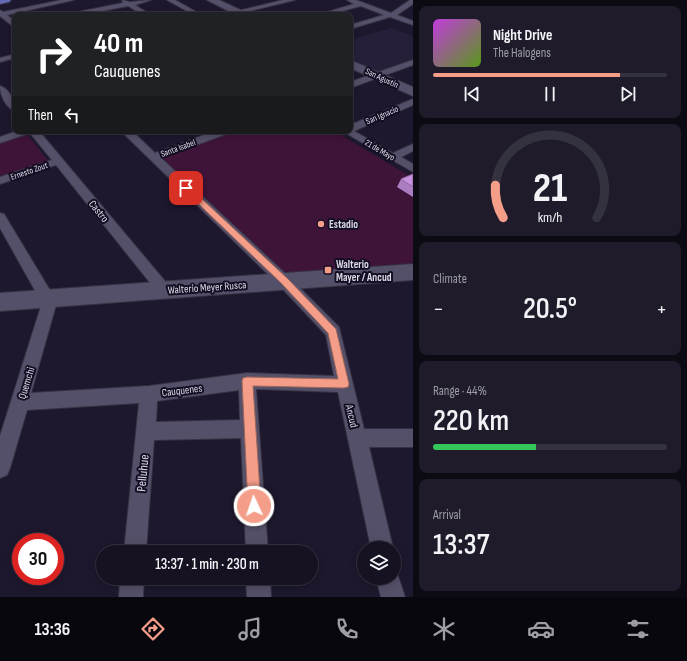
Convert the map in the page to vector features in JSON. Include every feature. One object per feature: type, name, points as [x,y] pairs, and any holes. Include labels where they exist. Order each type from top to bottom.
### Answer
[{"type":"main road","points":[[0,1],[6,0]]},
{"type":"street","points":[[1,13],[71,0]]},
{"type":"street","points":[[122,0],[141,12]]},
{"type":"street","points":[[88,12],[148,0]]},
{"type":"street","points":[[170,0],[193,12]]},
{"type":"street","points":[[212,0],[237,12]]},
{"type":"street","points":[[255,0],[268,5]]},
{"type":"street","points":[[247,12],[268,5],[292,0]]},
{"type":"street","points":[[350,0],[413,23]]},
{"type":"street","points":[[353,26],[391,15],[409,3]]},
{"type":"street","points":[[331,12],[361,4]]},
{"type":"street","points":[[1,13],[12,23]]},
{"type":"street","points":[[0,60],[12,57]]},
{"type":"street","points":[[353,84],[413,62]]},
{"type":"street","name":"San Agustín","points":[[353,65],[413,92]]},
{"type":"street","points":[[0,89],[12,104]]},
{"type":"street","name":"San Ignacio","points":[[353,128],[413,102]]},
{"type":"street","points":[[0,140],[18,134]]},
{"type":"street","name":"Castro","points":[[36,134],[164,290]]},
{"type":"street","name":"Ancud","points":[[129,134],[284,281],[333,332],[380,541]]},
{"type":"street","name":"Santa Isabel","points":[[153,157],[217,134]]},
{"type":"street","name":"21 de Mayo","points":[[353,134],[413,169]]},
{"type":"street","points":[[393,157],[413,147]]},
{"type":"street","name":"Ernesto Zout","points":[[0,181],[58,161]]},
{"type":"street","points":[[0,217],[49,298]]},
{"type":"street","name":"Walterio Meyer Rusca","points":[[0,302],[413,272]]},
{"type":"street","name":"Quemchi","points":[[0,466],[20,402],[49,298]]},
{"type":"street","points":[[247,381],[257,545]]},
{"type":"street","name":"Cauquenes","points":[[20,402],[149,394],[247,381],[344,384]]},
{"type":"street","name":"Pelluhue","points":[[136,545],[149,394]]},
{"type":"street","points":[[146,431],[250,429]]},
{"type":"street","points":[[357,438],[413,438]]},
{"type":"street","points":[[131,597],[132,585]]},
{"type":"street","points":[[258,585],[259,597]]},
{"type":"street","points":[[390,585],[393,597]]},
{"type":"shaded area","points":[[391,28],[413,36],[413,60],[373,75],[353,65],[353,39]]},
{"type":"shaded area","points":[[27,134],[48,161],[2,177],[0,174],[0,142]]},
{"type":"shaded area","name":"Estadio","points":[[227,134],[339,134],[413,178],[413,270],[290,280],[158,159]]},
{"type":"building","points":[[413,174],[413,187],[401,179]]},
{"type":"place","name":"Estadio","points":[[321,224]]},
{"type":"place","name":"Walterio Mayer / Ancud","points":[[328,270]]},
{"type":"route","points":[[186,188],[284,281],[333,332],[344,384],[247,381],[254,506]]}]
